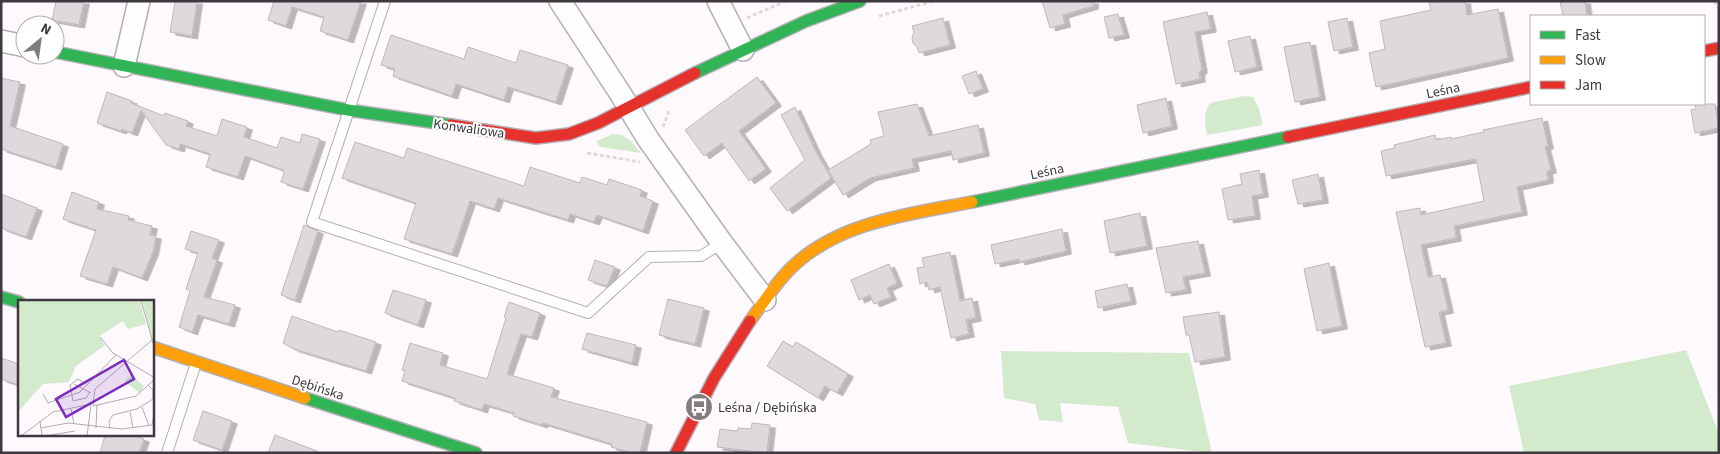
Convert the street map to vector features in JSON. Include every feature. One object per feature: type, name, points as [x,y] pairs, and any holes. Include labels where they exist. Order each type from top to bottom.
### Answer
[{"type":"street","points":[[124,66],[139,1]]},
{"type":"street","points":[[560,1],[630,107],[648,139],[765,300]]},
{"type":"street","points":[[718,1],[732,25],[743,50]]},
{"type":"street","name":"Konwaliowa","points":[[65,54],[348,110],[536,138],[569,134],[598,123],[668,86],[743,50],[806,21],[860,1]]},
{"type":"street","points":[[1,41],[15,44]]},
{"type":"street","points":[[1705,51],[1719,48]]},
{"type":"street","name":"Leśna","points":[[676,452],[723,362],[765,300],[793,266],[844,233],[875,222],[1530,87]]},
{"type":"street","points":[[1,297],[18,302]]},
{"type":"street","name":"Dębińska","points":[[154,348],[362,418],[476,453]]},
{"type":"lane","points":[[385,1],[312,222],[588,313],[649,257],[702,256],[722,243]]},
{"type":"lane","points":[[166,453],[197,362]]},
{"type":"path","points":[[732,25],[786,1]]},
{"type":"path","points":[[1714,1],[1719,10]]},
{"type":"green space","points":[[1244,96],[1253,97],[1259,109],[1263,125],[1207,135],[1205,115],[1210,103]]},
{"type":"green space","points":[[613,134],[626,137],[641,153],[600,147],[596,141]]},
{"type":"green space","points":[[1686,350],[1719,434],[1719,453],[1524,453],[1509,386]]},
{"type":"green space","points":[[1001,351],[1189,353],[1212,453],[1128,443],[1118,407],[1060,403],[1063,422],[1039,420],[1035,404],[1004,398]]},
{"type":"building","points":[[56,1],[84,1],[79,25],[65,22],[65,15],[53,15]]},
{"type":"building","points":[[197,1],[192,36],[170,32],[175,2]]},
{"type":"building","points":[[274,1],[361,1],[348,40],[320,31],[324,17],[292,7],[286,26],[268,20]]},
{"type":"building","points":[[1042,1],[1093,1],[1093,6],[1063,15],[1065,24],[1050,28]]},
{"type":"building","points":[[1465,1],[1467,15],[1498,9],[1508,58],[1376,87],[1369,53],[1385,49],[1380,21],[1431,10],[1429,3]]},
{"type":"building","points":[[1560,1],[1585,1],[1587,15],[1563,15]]},
{"type":"building","points":[[1207,12],[1211,29],[1195,32],[1202,70],[1199,72],[1200,79],[1176,84],[1163,22]]},
{"type":"building","points":[[1118,14],[1124,35],[1109,38],[1104,17]]},
{"type":"building","points":[[943,18],[950,45],[919,53],[913,43],[914,32],[912,26]]},
{"type":"building","points":[[1347,18],[1353,47],[1334,51],[1328,22]]},
{"type":"building","points":[[391,35],[464,59],[468,47],[516,63],[520,50],[568,65],[556,102],[508,87],[504,100],[456,84],[452,96],[393,76],[395,69],[381,65]]},
{"type":"building","points":[[1250,36],[1257,67],[1235,72],[1228,41]]},
{"type":"building","points":[[1310,42],[1320,97],[1295,102],[1284,47]]},
{"type":"building","points":[[976,71],[983,89],[969,94],[962,76]]},
{"type":"building","points":[[757,77],[776,103],[739,131],[766,169],[749,181],[722,143],[704,156],[685,130]]},
{"type":"building","points":[[1,78],[20,82],[10,126],[63,144],[56,167],[1,149]]},
{"type":"building","points":[[107,92],[164,116],[165,113],[188,121],[186,126],[217,136],[222,119],[247,127],[244,137],[277,148],[281,137],[300,143],[302,134],[320,139],[303,189],[281,182],[283,170],[245,156],[238,177],[206,167],[210,154],[180,144],[179,149],[166,145],[141,110],[132,133],[97,123]]},
{"type":"building","points":[[1166,98],[1172,126],[1143,133],[1137,105]]},
{"type":"building","points":[[917,104],[929,136],[978,125],[984,153],[953,160],[951,151],[912,159],[914,168],[870,178],[843,195],[828,170],[871,144],[870,140],[884,136],[878,112]]},
{"type":"building","points":[[1715,104],[1719,128],[1695,133],[1691,110],[1696,109],[1695,105]]},
{"type":"building","points":[[795,107],[816,152],[831,178],[787,211],[770,188],[805,160],[781,115]]},
{"type":"building","points":[[1542,118],[1548,146],[1545,147],[1551,170],[1547,171],[1548,180],[1517,187],[1522,212],[1454,226],[1456,238],[1421,245],[1428,277],[1440,275],[1448,310],[1439,312],[1446,343],[1425,347],[1396,212],[1420,208],[1421,215],[1484,201],[1476,159],[1386,176],[1381,151],[1395,148],[1394,145],[1435,135],[1436,140],[1451,137],[1451,139],[1484,132],[1483,130]]},
{"type":"building","points":[[355,142],[404,158],[407,148],[524,186],[530,167],[580,183],[582,177],[607,185],[609,179],[642,190],[640,196],[653,201],[643,231],[597,215],[594,222],[570,214],[568,220],[498,198],[494,209],[470,201],[452,254],[404,239],[416,203],[342,178]]},
{"type":"building","points":[[1259,170],[1263,194],[1252,196],[1255,216],[1228,220],[1222,189],[1242,184],[1240,174]]},
{"type":"building","points":[[1318,174],[1323,200],[1298,204],[1292,180]]},
{"type":"building","points":[[72,192],[99,202],[97,209],[129,216],[128,220],[152,226],[150,235],[156,236],[153,252],[142,278],[113,267],[107,284],[80,276],[96,230],[63,219]]},
{"type":"building","points":[[1,194],[37,208],[26,237],[1,228]]},
{"type":"building","points":[[1140,213],[1147,246],[1110,253],[1104,221]]},
{"type":"building","points":[[304,225],[318,231],[295,300],[281,295]]},
{"type":"building","points":[[1062,229],[1066,251],[1019,262],[1019,259],[995,264],[991,245]]},
{"type":"building","points":[[191,231],[219,240],[212,258],[217,260],[204,297],[235,305],[229,324],[198,315],[192,332],[179,327],[190,291],[186,289],[198,253],[185,249]]},
{"type":"building","points":[[1198,241],[1205,273],[1183,277],[1186,290],[1166,293],[1156,248]]},
{"type":"building","points":[[950,252],[960,301],[972,298],[976,318],[966,320],[969,334],[951,338],[940,287],[929,290],[927,282],[920,284],[917,268],[924,267],[922,258]]},
{"type":"building","points":[[595,260],[615,267],[607,286],[588,280]]},
{"type":"building","points":[[1329,263],[1342,326],[1317,331],[1304,269]]},
{"type":"building","points":[[889,264],[897,283],[887,288],[891,297],[874,304],[870,295],[859,300],[851,280]]},
{"type":"building","points":[[1127,284],[1131,301],[1098,308],[1095,291]]},
{"type":"building","points":[[393,290],[426,300],[418,325],[385,313]]},
{"type":"building","points":[[668,299],[704,308],[695,344],[659,335]]},
{"type":"building","points":[[509,302],[540,313],[532,337],[521,334],[507,374],[554,388],[551,397],[647,422],[640,453],[611,447],[612,444],[513,416],[514,413],[484,404],[482,410],[454,401],[455,398],[402,381],[405,371],[402,370],[410,343],[443,353],[440,365],[487,379],[506,318],[504,317]]},
{"type":"building","points":[[1219,312],[1225,357],[1195,362],[1189,335],[1186,335],[1183,317]]},
{"type":"building","points":[[292,316],[338,332],[339,330],[376,342],[366,371],[294,349],[283,343]]},
{"type":"building","points":[[587,333],[636,345],[632,363],[582,349]]},
{"type":"building","points":[[783,341],[793,347],[796,342],[848,374],[837,393],[825,386],[818,398],[767,366]]},
{"type":"building","points":[[1,358],[18,364],[18,385],[1,379]]},
{"type":"building","points":[[203,411],[232,421],[222,450],[193,440]]},
{"type":"building","points":[[752,423],[770,425],[767,453],[717,447],[720,429],[737,431],[738,428],[751,429]]},
{"type":"building","points":[[275,435],[317,451],[317,453],[268,453]]},
{"type":"building","points":[[105,436],[135,436],[144,439],[139,453],[100,453]]},
{"type":"traffic: fast","points":[[695,73],[806,21],[860,1]]},
{"type":"traffic: fast","points":[[65,54],[348,110],[451,125]]},
{"type":"traffic: fast","points":[[972,202],[1288,137]]},
{"type":"traffic: fast","points":[[1,297],[18,302]]},
{"type":"traffic: fast","points":[[305,398],[476,453]]},
{"type":"traffic: slow","points":[[750,321],[774,287],[790,269],[809,253],[830,240],[875,222],[972,202]]},
{"type":"traffic: slow","points":[[154,348],[305,398]]},
{"type":"traffic: jam","points":[[1705,51],[1719,48]]},
{"type":"traffic: jam","points":[[451,125],[536,138],[569,134],[598,123],[695,73]]},
{"type":"traffic: jam","points":[[1288,137],[1530,87]]},
{"type":"traffic: jam","points":[[676,453],[714,378],[750,321]]},
{"type":"place","name":"Leśna / Dębińska","points":[[699,407]]}]
